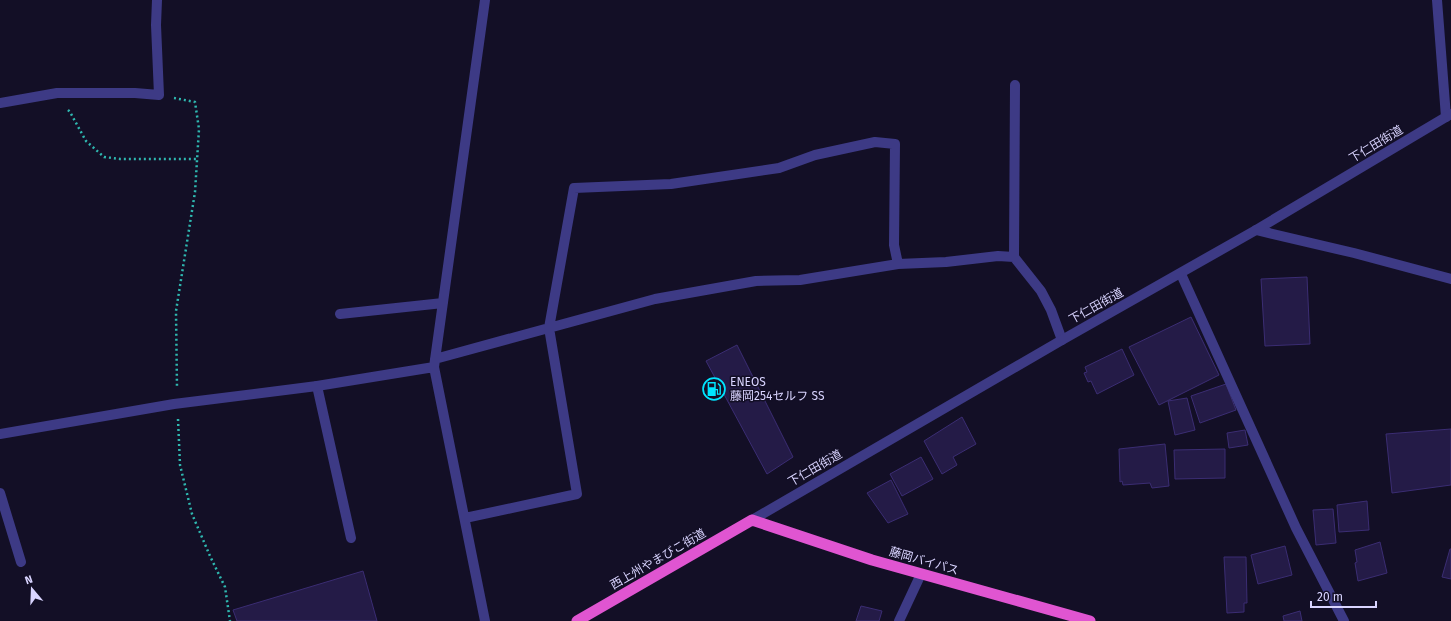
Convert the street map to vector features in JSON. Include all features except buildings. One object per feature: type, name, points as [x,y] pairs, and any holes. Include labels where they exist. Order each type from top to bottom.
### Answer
[{"type":"highway","name":"藤岡バイパス","points":[[752,520],[872,560],[1090,621]]},
{"type":"highway","name":"西上州やまびこ街道","points":[[577,621],[752,520]]},
{"type":"street","points":[[0,103],[57,93],[95,92],[159,95],[156,25],[158,0]]},
{"type":"street","points":[[485,0],[435,363],[485,621]]},
{"type":"street","points":[[1437,0],[1449,116]]},
{"type":"street","points":[[1015,85],[1014,257],[1041,291],[1051,310],[1062,340]]},
{"type":"street","name":"下仁田街道","points":[[752,520],[1062,340],[1181,274],[1449,116]]},
{"type":"street","points":[[465,518],[577,494],[549,328],[574,188],[671,184],[779,168],[815,155],[875,142],[895,144],[894,245],[898,264]]},
{"type":"street","points":[[1256,230],[1354,253],[1451,279]]},
{"type":"street","points":[[0,434],[178,403],[317,386],[435,363],[549,328],[655,299],[756,281],[800,280],[898,264],[998,256],[1014,257]]},
{"type":"street","points":[[1181,274],[1296,528],[1344,621]]},
{"type":"street","points":[[340,314],[443,302]]},
{"type":"street","points":[[317,386],[351,538]]},
{"type":"street","points":[[0,493],[21,562]]},
{"type":"street","points":[[899,621],[921,574]]},
{"type":"path","points":[[48,95],[70,112],[86,141],[104,157],[120,159],[197,159]]},
{"type":"path","points":[[159,95],[195,102],[199,129],[195,192],[176,311],[180,465],[192,514],[225,587],[230,621]]},
{"type":"place","name":"ENEOS 藤岡254セルフ SS","points":[[714,389]]}]
